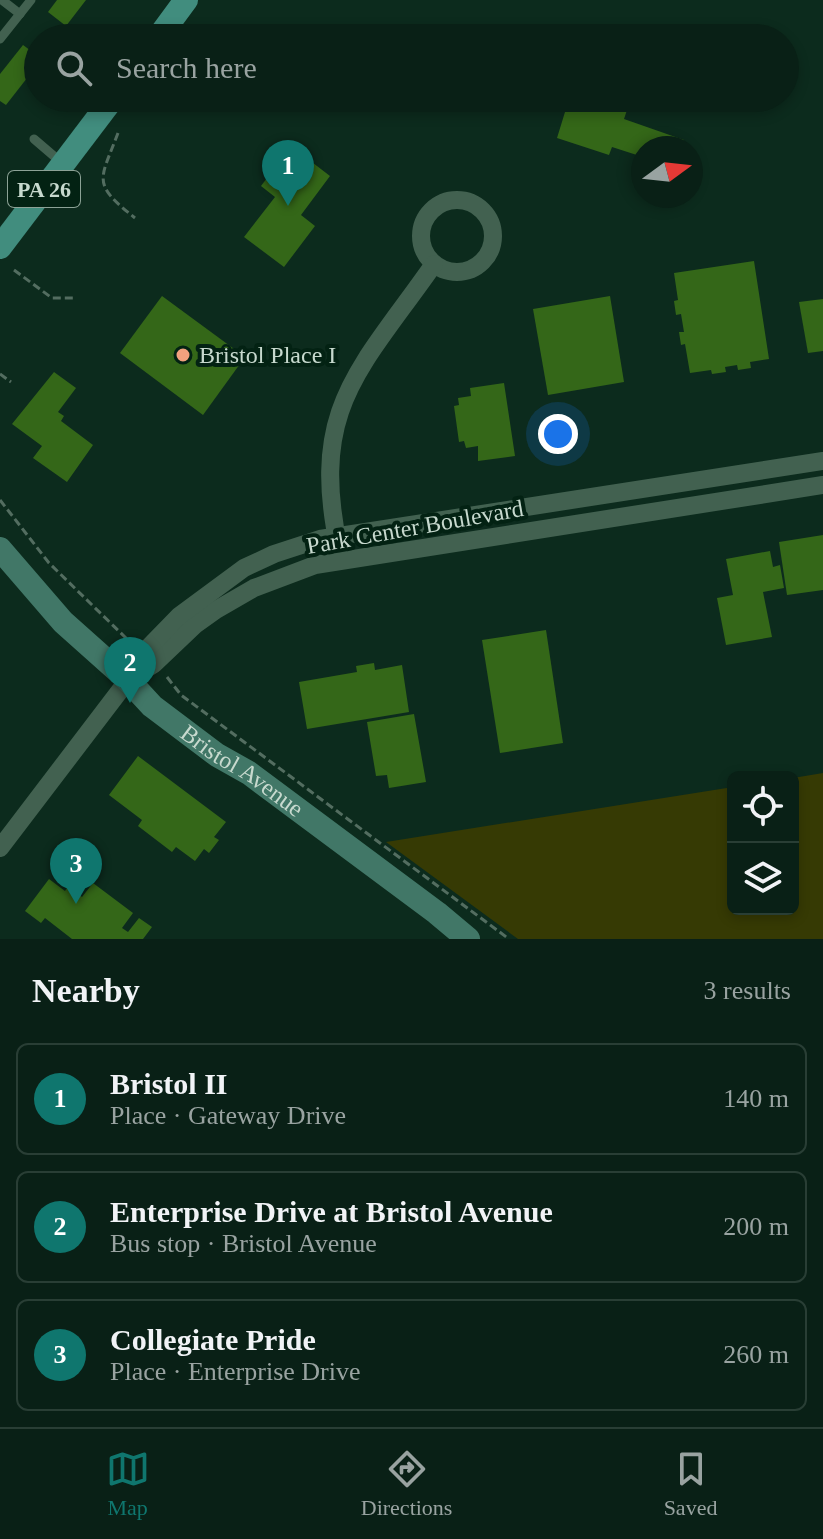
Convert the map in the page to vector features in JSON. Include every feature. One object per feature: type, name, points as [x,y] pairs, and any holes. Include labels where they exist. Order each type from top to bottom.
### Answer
[{"type":"main road","points":[[168,24],[186,0]]},
{"type":"main road","name":"PA 26","points":[[0,247],[102,112]]},
{"type":"street","points":[[452,200],[468,201],[488,216],[493,232],[492,249],[487,257],[472,270],[462,272],[443,270],[434,264],[424,251],[421,235],[430,212],[452,200]]},
{"type":"street","points":[[342,559],[329,472],[335,424],[359,368],[434,264]]},
{"type":"street","name":"Park Center Boulevard","points":[[128,680],[142,654],[179,616],[244,568],[320,539],[823,461]]},
{"type":"street","name":"Park Center Boulevard","points":[[128,680],[154,664],[195,625],[254,588],[315,565],[823,485]]},
{"type":"street","name":"Bristol Avenue","points":[[0,549],[63,622],[128,680],[152,706],[217,755],[249,773],[463,937]]},
{"type":"street","points":[[0,848],[128,680]]},
{"type":"lane","points":[[2,0],[20,14]]},
{"type":"lane","points":[[0,39],[31,0]]},
{"type":"lane","points":[[34,139],[63,164]]},
{"type":"path","points":[[118,133],[102,183],[110,198],[135,218]]},
{"type":"path","points":[[14,270],[52,298],[73,298]]},
{"type":"path","points":[[0,374],[11,382]]},
{"type":"path","points":[[0,500],[49,563],[128,637]]},
{"type":"path","points":[[164,672],[167,672],[171,684],[181,695],[509,939]]},
{"type":"green space","points":[[823,773],[823,939],[518,939],[386,842],[727,788],[727,915],[799,915],[799,777]]},
{"type":"building","points":[[57,0],[86,0],[68,24],[48,12]]},
{"type":"building","points":[[24,46],[24,82],[6,105],[0,101],[0,74]]},
{"type":"building","points":[[565,112],[626,112],[624,119],[673,136],[631,136],[631,153],[612,147],[609,155],[557,138]]},
{"type":"building","points":[[291,146],[330,176],[301,215],[315,226],[284,267],[244,237],[275,197],[261,186]]},
{"type":"building","points":[[754,261],[769,359],[750,362],[751,368],[738,370],[737,365],[725,367],[726,372],[712,374],[711,370],[690,373],[685,344],[681,345],[679,332],[684,332],[681,314],[676,315],[674,301],[678,300],[674,273]]},
{"type":"building","name":"Bristol Place I","points":[[162,296],[245,357],[203,415],[120,353]]},
{"type":"building","points":[[610,296],[624,382],[548,395],[533,309]]},
{"type":"building","points":[[823,299],[823,351],[808,353],[799,302]]},
{"type":"building","points":[[54,372],[76,388],[58,412],[64,416],[61,421],[93,445],[67,482],[33,458],[42,446],[12,424]]},
{"type":"building","points":[[504,383],[515,456],[478,461],[478,446],[466,448],[464,441],[459,442],[454,406],[459,405],[458,398],[471,396],[470,388]]},
{"type":"building","points":[[823,535],[823,590],[787,595],[779,542]]},
{"type":"building","points":[[770,551],[773,567],[780,565],[784,588],[763,592],[772,637],[726,645],[717,598],[733,595],[726,559]]},
{"type":"building","points":[[546,630],[563,743],[500,753],[482,640]]},
{"type":"building","points":[[374,663],[375,670],[402,665],[409,712],[307,729],[299,682],[357,672],[356,666]]},
{"type":"building","points":[[414,714],[426,782],[389,788],[387,775],[376,776],[367,722]]},
{"type":"building","points":[[138,756],[226,822],[214,837],[219,840],[209,853],[204,849],[195,861],[176,847],[172,852],[138,826],[142,820],[109,795]]},
{"type":"building","points":[[49,879],[65,891],[68,886],[82,897],[93,883],[133,913],[122,928],[128,932],[139,918],[152,927],[143,939],[72,939],[45,918],[41,923],[25,911]]},
{"type":"place","name":"Bristol II","points":[[288,206]]},
{"type":"place","name":"Bristol Place I","points":[[183,355]]},
{"type":"place","name":"Enterprise Drive at Bristol Avenue","points":[[130,703]]},
{"type":"place","name":"Collegiate Pride","points":[[76,904]]}]
